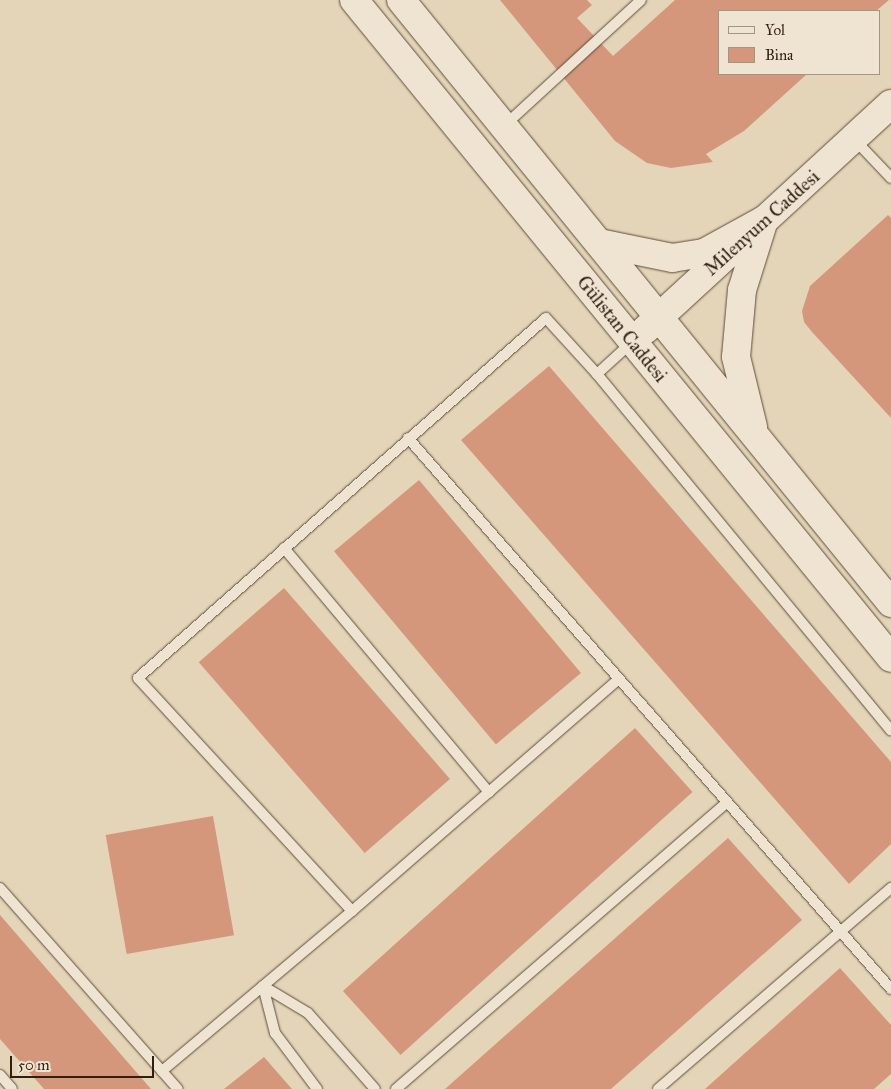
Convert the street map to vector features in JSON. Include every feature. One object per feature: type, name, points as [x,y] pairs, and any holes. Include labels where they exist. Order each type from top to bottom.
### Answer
[{"type":"main road","name":"Gülistan Caddesi","points":[[354,0],[891,658]]},
{"type":"main road","name":"Gülistan Caddesi","points":[[402,0],[891,603]]},
{"type":"main road","name":"Milenyum Caddesi","points":[[632,341],[891,104]]},
{"type":"main road","points":[[599,243],[672,258],[704,253],[764,220]]},
{"type":"main road","points":[[755,436],[736,357],[742,290],[764,220]]},
{"type":"lane","points":[[504,126],[641,0]]},
{"type":"lane","points":[[854,138],[891,178]]},
{"type":"lane","points":[[352,912],[138,678],[546,318],[598,374],[891,731]]},
{"type":"lane","points":[[598,374],[632,341]]},
{"type":"lane","points":[[408,438],[725,804],[891,989]]},
{"type":"lane","points":[[284,548],[489,792]]},
{"type":"lane","points":[[162,1071],[352,912],[618,680]]},
{"type":"lane","points":[[396,1089],[725,804]]},
{"type":"lane","points":[[0,888],[178,1089]]},
{"type":"lane","points":[[658,1089],[891,888]]},
{"type":"lane","points":[[263,986],[275,1033],[317,1089]]},
{"type":"lane","points":[[263,986],[308,1013],[375,1089]]},
{"type":"lane","points":[[0,1075],[12,1089]]},
{"type":"building","points":[[500,0],[587,0],[592,5],[577,18],[613,56],[675,0],[889,0],[877,10],[718,10],[718,75],[806,75],[744,131],[706,154],[713,162],[671,168],[647,163],[615,141]]},
{"type":"building","points":[[888,215],[891,218],[891,418],[812,332],[804,322],[802,311],[810,286]]},
{"type":"building","points":[[549,366],[891,762],[891,844],[849,884],[461,440]]},
{"type":"building","points":[[419,480],[581,673],[496,744],[334,551]]},
{"type":"building","points":[[284,588],[450,779],[365,853],[199,662]]},
{"type":"building","points":[[635,728],[693,792],[400,1055],[343,991]]},
{"type":"building","points":[[213,816],[234,935],[127,954],[106,835]]},
{"type":"building","points":[[728,838],[802,920],[611,1089],[445,1089]]},
{"type":"building","points":[[0,915],[151,1089],[44,1089],[0,1039]]},
{"type":"building","points":[[840,968],[891,1025],[891,1074],[874,1089],[705,1089]]},
{"type":"building","points":[[264,1057],[292,1089],[224,1089]]}]
